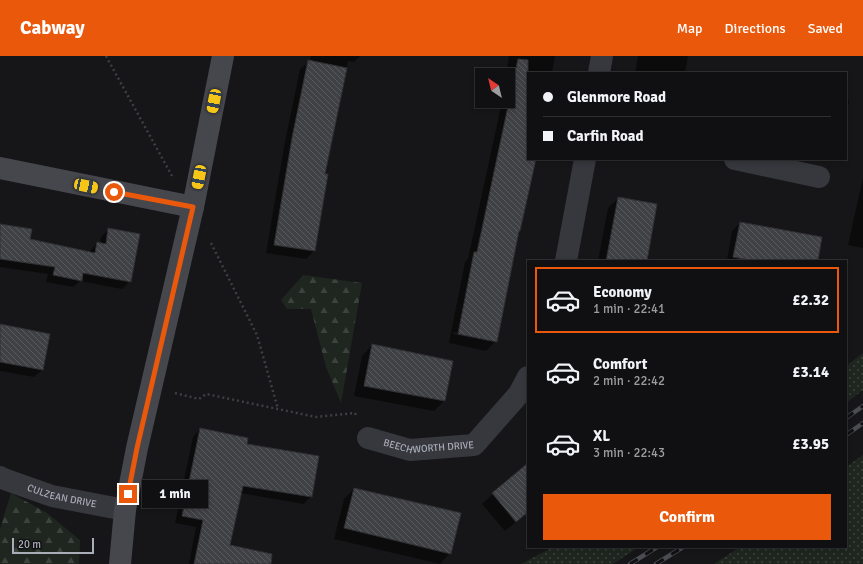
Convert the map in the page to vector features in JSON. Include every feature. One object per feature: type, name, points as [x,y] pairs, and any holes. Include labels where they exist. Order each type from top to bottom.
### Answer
[{"type":"main road","points":[[120,564],[125,510],[137,448],[193,207],[223,56]]},
{"type":"main road","points":[[0,168],[193,207]]},
{"type":"street","points":[[599,72],[602,56]]},
{"type":"street","points":[[566,260],[585,160]]},
{"type":"street","points":[[741,160],[820,177]]},
{"type":"street","name":"BEECHWORTH DRIVE","points":[[368,438],[410,450],[474,445],[519,394],[527,379]]},
{"type":"street","name":"CULZEAN DRIVE","points":[[0,477],[4,480],[52,496],[125,510]]},
{"type":"path","points":[[106,56],[169,171],[193,207],[257,335],[278,409]]},
{"type":"path","points":[[151,387],[199,399],[206,394],[316,417],[355,413],[368,438]]},
{"type":"green space","points":[[303,275],[362,283],[341,403],[326,367],[311,309],[287,309],[281,300]]},
{"type":"green space","points":[[863,353],[863,390],[847,402],[847,365]]},
{"type":"green space","points":[[863,455],[863,564],[714,564],[738,548],[847,548],[847,466]]},
{"type":"green space","points":[[11,493],[47,513],[80,540],[79,564],[0,564],[0,529]]},
{"type":"green space","points":[[551,548],[637,548],[613,564],[521,564]]},
{"type":"building","points":[[518,59],[528,60],[527,160],[536,160],[519,231],[497,342],[458,334],[474,252],[477,252],[508,108],[515,108],[515,73]]},
{"type":"building","points":[[308,60],[347,68],[325,174],[328,174],[315,251],[274,245],[292,138]]},
{"type":"building","points":[[618,197],[657,204],[647,260],[606,260]]},
{"type":"building","points":[[740,222],[822,237],[818,260],[749,260],[733,257]]},
{"type":"building","points":[[0,224],[32,229],[30,239],[95,253],[97,242],[106,244],[108,228],[140,234],[131,282],[83,273],[82,281],[53,275],[55,267],[0,259]]},
{"type":"building","points":[[0,324],[50,334],[43,370],[0,362]]},
{"type":"building","points":[[372,344],[453,361],[445,401],[364,386]]},
{"type":"building","points":[[200,428],[248,438],[247,444],[319,456],[312,497],[243,486],[230,545],[272,554],[271,564],[194,564],[203,520],[182,516]]},
{"type":"building","points":[[527,464],[527,513],[516,522],[492,493]]},
{"type":"building","points":[[354,488],[461,513],[451,554],[344,528]]},
{"type":"railway","points":[[847,417],[863,406]]},
{"type":"railway","points":[[847,434],[863,423]]},
{"type":"railway","points":[[630,564],[655,548]]},
{"type":"railway","points":[[656,564],[681,548]]},
{"type":"route","points":[[114,192],[193,207],[137,448],[128,494]]}]
